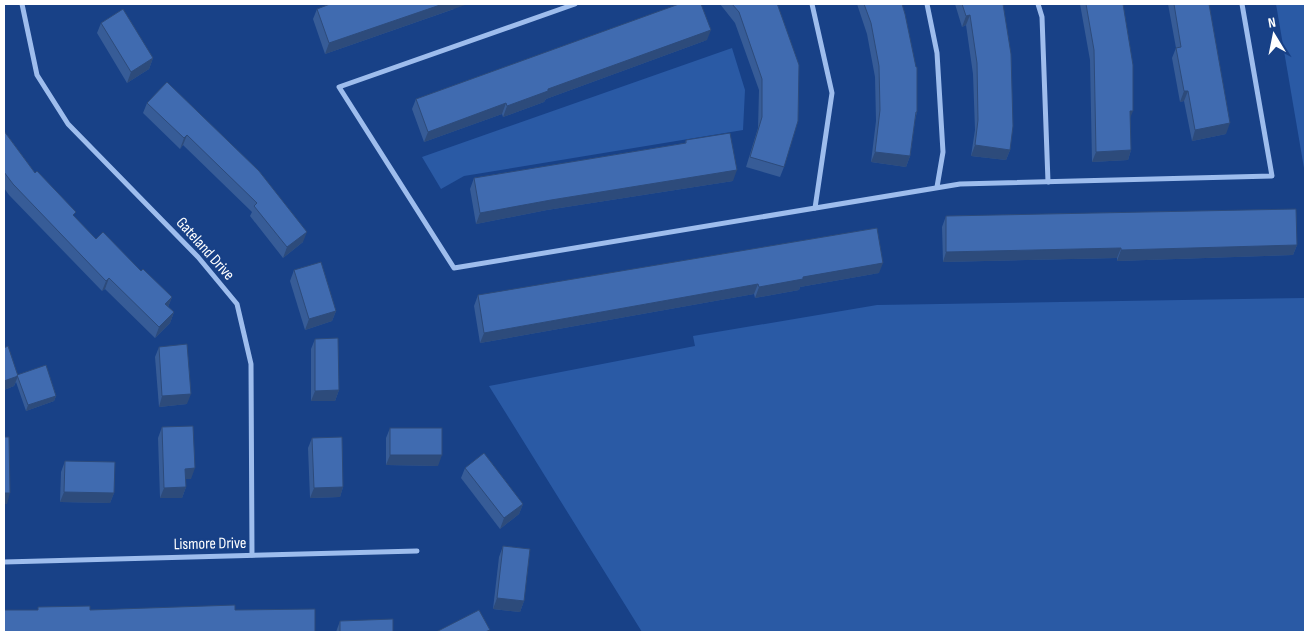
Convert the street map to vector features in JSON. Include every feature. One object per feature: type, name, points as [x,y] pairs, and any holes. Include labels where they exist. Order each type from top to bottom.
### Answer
[{"type":"street","name":"Gateland Drive","points":[[22,4],[37,75],[68,124],[198,257],[237,304],[251,364],[252,555]]},
{"type":"street","points":[[575,4],[340,87],[454,268],[960,184],[1272,176],[1242,4]]},
{"type":"street","points":[[812,4],[832,93],[815,208]]},
{"type":"street","points":[[927,4],[937,53],[943,152],[937,188]]},
{"type":"street","points":[[1038,4],[1042,17],[1048,182]]},
{"type":"street","name":"Lismore Drive","points":[[4,562],[417,551]]},
{"type":"shaded area","points":[[1276,4],[1305,4],[1305,174]]},
{"type":"shaded area","points":[[732,48],[745,90],[743,130],[464,176],[441,189],[422,157]]},
{"type":"shaded area","points":[[1305,298],[1305,632],[642,632],[489,386],[695,346],[693,336],[877,305]]},
{"type":"building","points":[[330,4],[443,4],[329,43],[317,9]]},
{"type":"building","points":[[679,4],[701,4],[711,30],[548,89],[548,91],[507,106],[506,103],[428,132],[416,99]]},
{"type":"building","points":[[732,4],[777,4],[799,65],[798,121],[784,167],[750,157],[762,117],[762,79],[739,12]]},
{"type":"building","points":[[864,4],[902,4],[917,67],[917,112],[910,156],[875,152],[880,110],[879,66],[871,23]]},
{"type":"building","points":[[962,4],[1003,4],[1011,54],[1013,126],[1010,150],[975,145],[978,120],[977,63],[970,15],[966,16]]},
{"type":"building","points":[[1086,4],[1123,4],[1133,65],[1133,111],[1130,111],[1131,150],[1096,152],[1094,50]]},
{"type":"building","points":[[1174,4],[1209,4],[1230,123],[1195,130],[1188,91],[1184,91],[1176,48],[1181,47]]},
{"type":"building","points":[[123,9],[153,58],[131,72],[101,23]]},
{"type":"building","points":[[167,82],[259,171],[307,232],[287,247],[254,206],[257,203],[187,135],[184,138],[147,103]]},
{"type":"building","points":[[4,131],[35,173],[37,171],[76,212],[73,215],[96,239],[103,232],[141,271],[143,269],[172,297],[165,304],[174,312],[159,327],[109,278],[106,281],[13,184],[4,172]]},
{"type":"building","points":[[730,133],[737,170],[480,213],[474,178],[686,143],[686,140]]},
{"type":"building","points":[[1296,209],[1297,245],[946,252],[946,216]]},
{"type":"building","points":[[877,228],[883,263],[759,287],[758,284],[484,333],[478,295]]},
{"type":"building","points":[[321,262],[336,311],[309,319],[294,270]]},
{"type":"building","points":[[338,338],[339,390],[315,391],[315,339]]},
{"type":"building","points":[[187,344],[191,394],[162,396],[159,347]]},
{"type":"building","points":[[8,346],[18,376],[4,381],[4,348]]},
{"type":"building","points":[[46,365],[56,396],[28,405],[17,375]]},
{"type":"building","points":[[193,426],[195,468],[185,469],[186,487],[164,488],[162,427]]},
{"type":"building","points":[[390,428],[442,428],[442,455],[390,455]]},
{"type":"building","points":[[4,437],[9,437],[10,493],[4,493]]},
{"type":"building","points":[[342,437],[343,487],[314,488],[312,438]]},
{"type":"building","points":[[484,453],[523,504],[504,518],[465,468]]},
{"type":"building","points":[[65,461],[115,462],[114,493],[64,492]]},
{"type":"building","points":[[503,546],[530,549],[524,601],[497,598]]},
{"type":"building","points":[[235,605],[235,610],[315,609],[315,632],[4,632],[4,610],[38,610],[38,607],[90,606],[90,610]]},
{"type":"building","points":[[479,610],[490,630],[485,632],[436,632]]},
{"type":"building","points":[[393,619],[393,632],[340,632],[340,621]]}]
